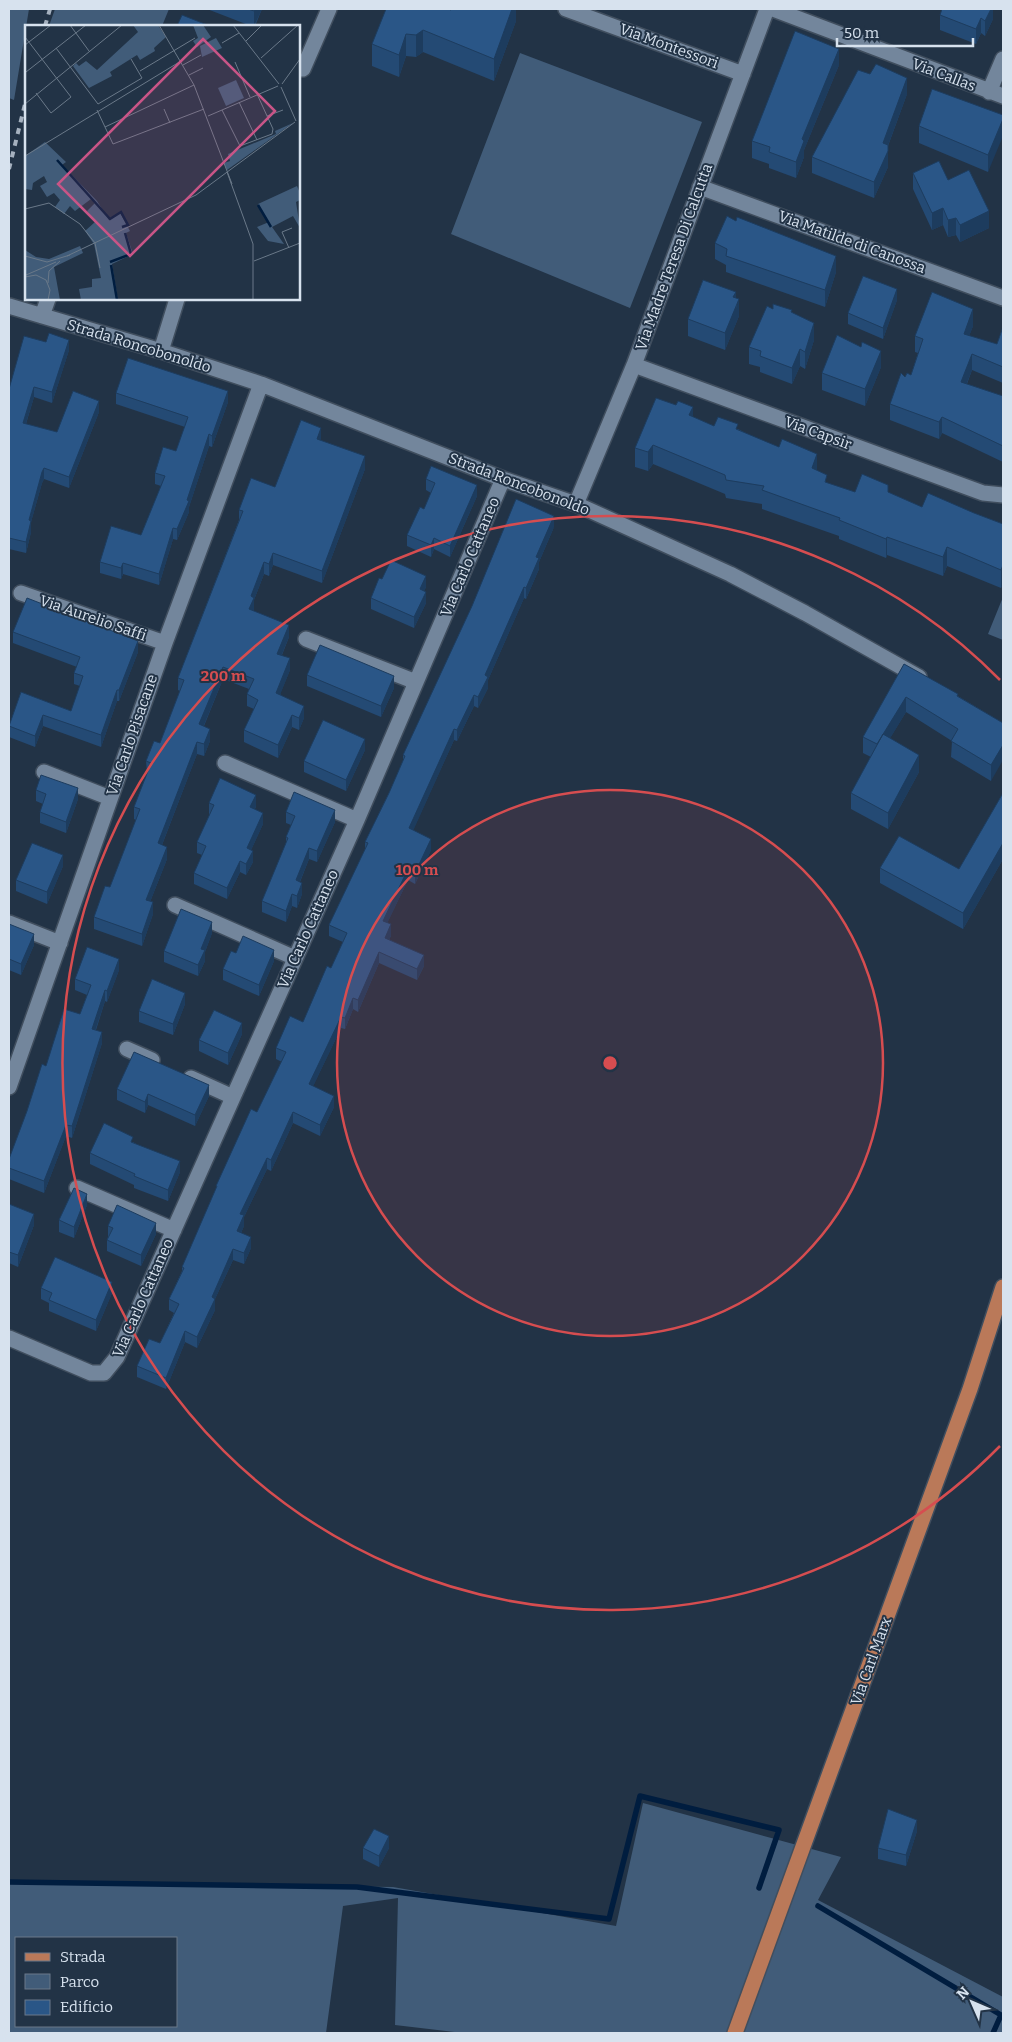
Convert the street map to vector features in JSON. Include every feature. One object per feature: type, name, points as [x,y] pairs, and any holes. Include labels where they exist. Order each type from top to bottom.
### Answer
[{"type":"main road","name":"Via Carl Marx","points":[[735,2033],[970,1389],[1003,1287]]},
{"type":"street","points":[[303,69],[329,9]]},
{"type":"street","name":"Via Montessori","points":[[566,9],[743,74]]},
{"type":"street","name":"Via Madre Teresa Di Calcutta","points":[[576,504],[634,365],[767,9]]},
{"type":"street","name":"Via Callas","points":[[773,9],[1003,96]]},
{"type":"street","points":[[989,92],[1003,59]]},
{"type":"street","name":"Via Matilde di Canossa","points":[[700,187],[1003,298]]},
{"type":"street","points":[[42,316],[48,300]]},
{"type":"street","points":[[161,351],[177,300]]},
{"type":"street","name":"Strada Roncobonoldo","points":[[9,306],[161,351],[261,384],[503,480],[576,504],[730,574],[805,613],[934,686]]},
{"type":"street","name":"Via Capsir","points":[[634,365],[983,493],[1003,495]]},
{"type":"street","name":"Via Carlo Pisacane","points":[[9,1087],[164,642],[261,384]]},
{"type":"street","name":"Via Carlo Cattaneo","points":[[9,1338],[84,1371],[98,1374],[104,1373],[117,1357],[357,820],[503,480]]},
{"type":"street","name":"Via Aurelio Saffi","points":[[21,593],[164,642]]},
{"type":"street","points":[[306,639],[416,682]]},
{"type":"street","points":[[225,763],[357,820]]},
{"type":"street","points":[[44,772],[110,798]]},
{"type":"street","points":[[176,905],[295,958]]},
{"type":"street","points":[[9,923],[60,944]]},
{"type":"street","points":[[127,1049],[163,1065]]},
{"type":"street","points":[[180,1073],[233,1096]]},
{"type":"street","points":[[77,1188],[174,1230]]},
{"type":"green space","points":[[9,9],[29,9],[14,100],[9,98]]},
{"type":"green space","points":[[55,9],[169,9],[162,25],[49,25]]},
{"type":"green space","points":[[520,53],[702,122],[630,308],[451,234]]},
{"type":"green space","points":[[1003,597],[1003,640],[988,634]]},
{"type":"green space","points":[[643,1803],[841,1857],[818,1900],[1003,1997],[1003,2033],[463,2033],[395,2025],[398,1898],[343,1906],[326,2033],[9,2033],[9,1882],[393,1887],[616,1926]]},
{"type":"building","points":[[386,9],[512,9],[494,59],[423,30],[416,35],[406,34],[399,55],[372,44]]},
{"type":"building","points":[[942,9],[991,9],[985,21],[981,18],[976,29],[940,15]]},
{"type":"building","points":[[182,15],[207,25],[177,25]]},
{"type":"building","points":[[795,31],[839,49],[802,139],[804,141],[796,162],[769,152],[770,147],[752,141]]},
{"type":"building","points":[[876,64],[907,78],[883,143],[888,145],[888,151],[874,182],[812,157],[858,70],[870,74]]},
{"type":"building","points":[[932,89],[1003,115],[988,155],[919,126]]},
{"type":"building","points":[[939,161],[948,180],[969,170],[989,211],[960,225],[956,218],[948,220],[943,208],[932,213],[913,173]]},
{"type":"building","points":[[727,216],[736,221],[737,217],[836,256],[825,290],[726,256],[727,249],[715,243]]},
{"type":"building","points":[[863,276],[897,289],[883,328],[848,313]]},
{"type":"building","points":[[703,280],[736,292],[733,297],[739,299],[725,333],[688,319]]},
{"type":"building","points":[[932,292],[973,309],[964,334],[997,344],[1003,327],[1003,367],[972,354],[961,382],[1003,396],[1003,446],[942,417],[939,422],[890,404],[901,373],[905,377],[907,373],[911,375],[923,339],[915,336]]},
{"type":"building","points":[[773,304],[792,310],[791,312],[814,323],[805,352],[800,349],[792,368],[760,356],[761,351],[749,347],[767,306],[773,309]]},
{"type":"building","points":[[49,333],[69,340],[52,392],[34,387],[23,423],[57,432],[73,391],[99,401],[69,477],[44,468],[29,520],[31,521],[26,542],[9,538],[9,389],[24,336],[46,342]]},
{"type":"building","points":[[837,335],[861,347],[862,342],[881,351],[865,389],[822,373]]},
{"type":"building","points":[[128,358],[228,391],[212,436],[209,434],[187,500],[189,501],[177,529],[173,528],[159,574],[123,563],[121,568],[100,562],[111,526],[141,535],[165,476],[155,473],[163,447],[176,451],[188,417],[116,393]]},
{"type":"building","points":[[656,398],[676,405],[678,401],[693,407],[689,415],[714,426],[718,417],[738,424],[736,429],[779,447],[782,439],[817,454],[812,468],[827,475],[825,482],[855,492],[862,474],[888,485],[888,492],[922,507],[928,493],[1003,524],[1003,565],[1001,570],[947,547],[943,557],[887,537],[886,539],[839,520],[840,518],[762,490],[764,486],[726,480],[725,475],[653,445],[648,452],[635,448]]},
{"type":"building","points":[[301,420],[321,428],[317,439],[365,456],[322,571],[273,553],[269,564],[264,562],[251,596],[254,598],[249,609],[289,625],[277,654],[290,658],[276,693],[304,706],[299,718],[292,715],[278,745],[244,730],[258,700],[247,694],[254,679],[223,667],[199,724],[210,729],[204,744],[197,742],[158,843],[167,847],[146,900],[153,902],[142,934],[94,917],[105,886],[110,887],[140,809],[134,807],[151,763],[146,761],[154,741],[160,743],[184,680],[178,678],[243,511],[239,510],[251,478],[275,487]]},
{"type":"building","points":[[431,466],[477,485],[450,546],[434,538],[431,545],[407,535],[420,507],[424,509],[435,483],[426,479]]},
{"type":"building","points":[[516,499],[554,516],[536,557],[539,558],[526,588],[524,587],[485,675],[488,677],[478,697],[474,695],[457,730],[454,729],[409,828],[431,839],[415,873],[408,869],[383,921],[391,924],[385,938],[424,955],[417,969],[379,952],[358,1000],[353,998],[345,1018],[341,1017],[309,1084],[334,1096],[320,1125],[293,1112],[271,1160],[267,1158],[240,1214],[244,1215],[237,1231],[251,1237],[244,1253],[233,1249],[212,1297],[215,1299],[197,1337],[185,1331],[166,1378],[137,1366],[149,1339],[160,1343],[179,1304],[169,1299],[184,1268],[182,1267],[216,1186],[251,1109],[257,1112],[286,1052],[276,1048],[290,1016],[303,1022],[327,966],[331,968],[347,933],[329,925],[368,843],[365,842],[389,793],[405,756],[403,755],[472,606]]},
{"type":"building","points":[[391,560],[426,576],[420,589],[426,592],[414,617],[371,598],[379,578],[382,579]]},
{"type":"building","points":[[27,598],[138,641],[119,690],[117,690],[101,735],[43,715],[35,736],[9,726],[21,692],[71,711],[83,676],[74,673],[80,657],[13,632]]},
{"type":"building","points":[[320,645],[394,676],[381,706],[307,675]]},
{"type":"building","points":[[904,664],[958,694],[957,696],[1003,723],[1003,745],[991,765],[951,741],[958,729],[906,697],[877,744],[863,737]]},
{"type":"building","points":[[323,720],[365,739],[346,780],[304,761]]},
{"type":"building","points":[[883,734],[919,755],[888,813],[851,793]]},
{"type":"building","points":[[41,775],[78,788],[66,822],[40,812],[46,794],[36,790]]},
{"type":"building","points":[[220,778],[256,795],[250,807],[263,813],[247,848],[253,851],[246,864],[240,861],[227,888],[194,873],[206,846],[197,842],[214,805],[209,803]]},
{"type":"building","points":[[294,792],[335,810],[317,851],[309,848],[296,880],[302,883],[297,896],[292,894],[286,911],[262,901],[295,816],[286,812]]},
{"type":"building","points":[[1003,793],[1003,843],[963,913],[880,868],[899,836],[959,869]]},
{"type":"building","points":[[32,843],[63,855],[47,892],[16,880]]},
{"type":"building","points":[[181,909],[212,922],[201,949],[205,950],[198,965],[164,951]]},
{"type":"building","points":[[9,924],[34,934],[21,964],[9,959]]},
{"type":"building","points":[[243,936],[274,950],[259,985],[223,969],[231,951],[236,953]]},
{"type":"building","points":[[87,947],[119,959],[107,991],[105,990],[92,1029],[102,1032],[72,1126],[66,1125],[44,1181],[9,1168],[9,1159],[42,1064],[46,1066],[64,1009],[80,1014],[91,985],[75,979]]},
{"type":"building","points":[[152,979],[185,993],[173,1024],[139,1011]]},
{"type":"building","points":[[214,1010],[242,1023],[228,1053],[199,1040]]},
{"type":"building","points":[[134,1052],[209,1085],[195,1115],[148,1094],[145,1102],[117,1089]]},
{"type":"building","points":[[104,1123],[133,1137],[131,1142],[180,1161],[168,1190],[134,1176],[135,1174],[90,1153]]},
{"type":"building","points":[[74,1188],[87,1194],[74,1227],[59,1220]]},
{"type":"building","points":[[9,1204],[34,1214],[18,1255],[9,1252]]},
{"type":"building","points":[[117,1205],[156,1223],[141,1255],[107,1240],[113,1228],[108,1226]]},
{"type":"building","points":[[55,1257],[112,1282],[96,1320],[49,1300],[52,1293],[41,1288]]},
{"type":"building","points":[[888,1809],[917,1820],[906,1855],[878,1848]]},
{"type":"building","points":[[374,1829],[389,1836],[379,1856],[363,1848]]},
{"type":"waterway","points":[[9,1882],[357,1887],[609,1919],[640,1796],[779,1830],[759,1888]]},
{"type":"waterway","points":[[818,1906],[1001,2015],[993,2033]]},
{"type":"railway","points":[[45,25],[50,9]]},
{"type":"railway","points":[[9,169],[25,104]]}]
